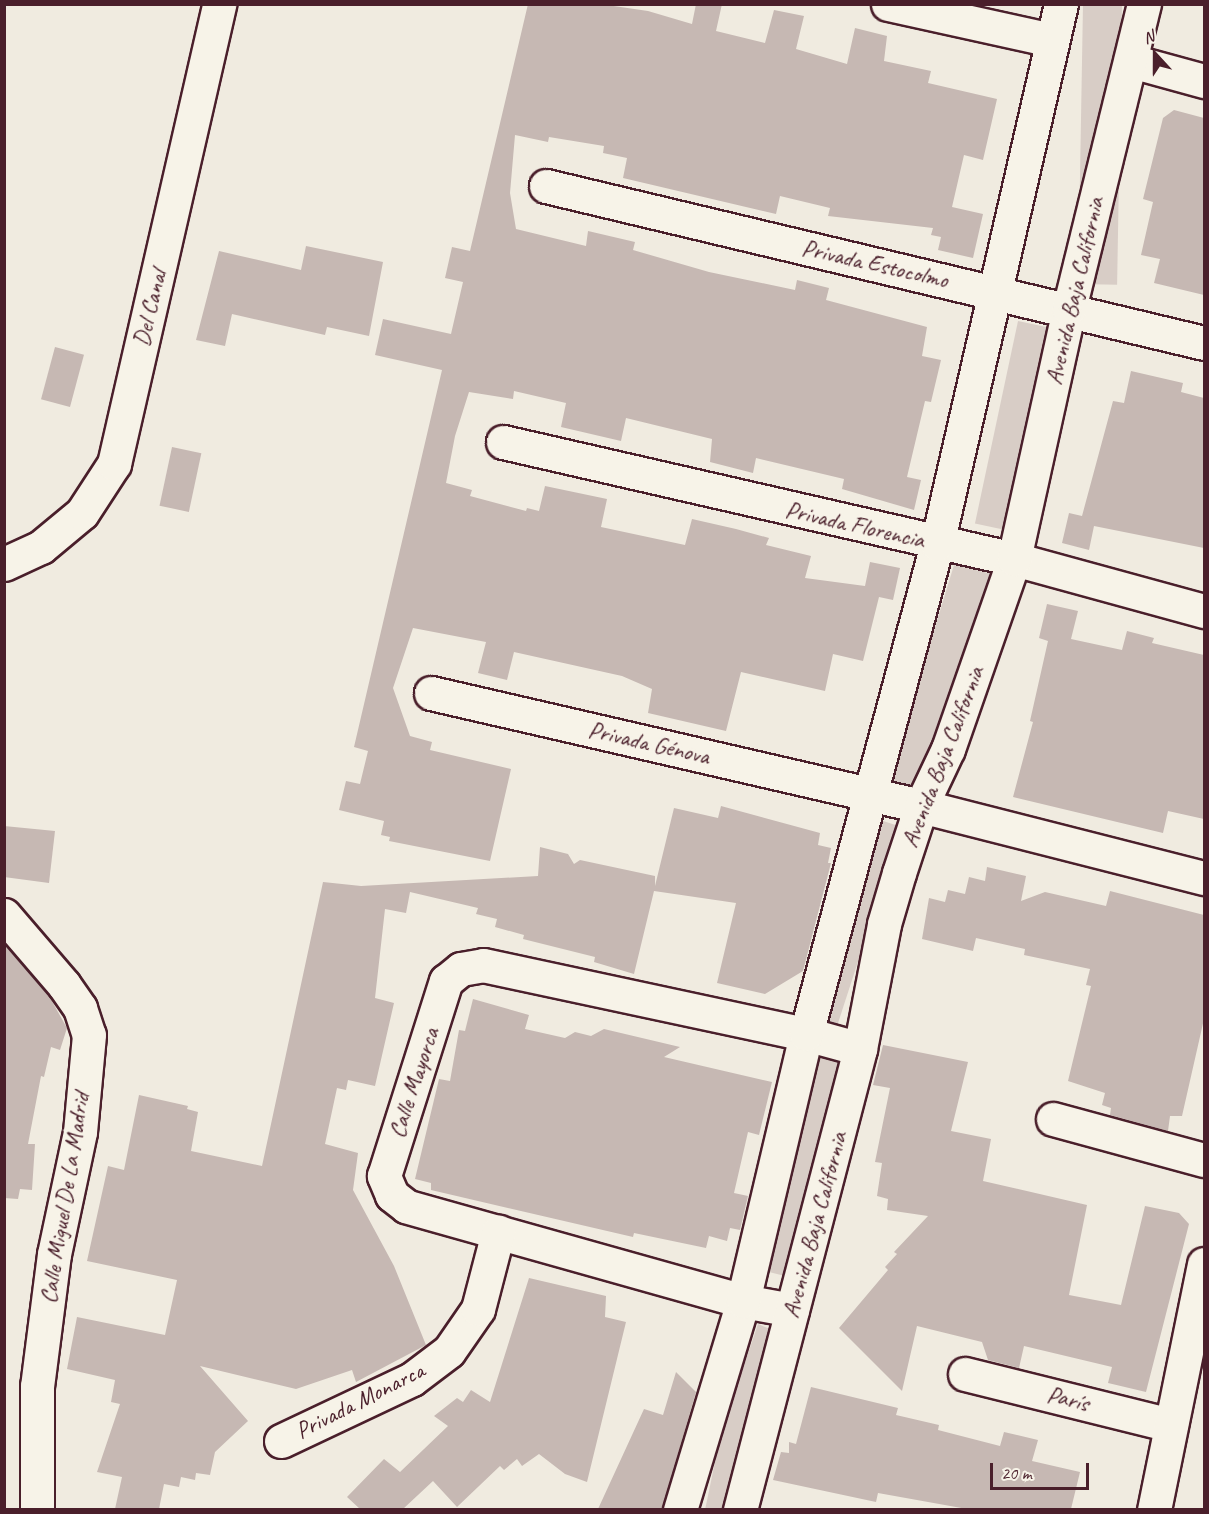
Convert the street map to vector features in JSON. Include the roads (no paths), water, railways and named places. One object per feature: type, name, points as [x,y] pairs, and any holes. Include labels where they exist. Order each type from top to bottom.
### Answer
[{"type":"street","name":"Del Canal","points":[[4,564],[41,547],[82,513],[114,464],[219,4]]},
{"type":"street","points":[[888,4],[1052,40]]},
{"type":"street","name":"Avenida Baja California","points":[[680,1509],[743,1301],[806,1034],[867,794],[937,544],[992,291],[1060,4]]},
{"type":"street","name":"Avenida Baja California","points":[[740,1509],[860,1049],[884,924],[921,807],[948,749],[1014,559],[1069,309],[1144,4]]},
{"type":"street","points":[[1131,61],[1204,81]]},
{"type":"street","name":"Privada Estocolmo","points":[[546,186],[1204,343]]},
{"type":"street","name":"Privada Florencia","points":[[504,442],[937,544],[1014,559],[1204,611]]},
{"type":"street","name":"Privada Génova","points":[[430,693],[921,807]]},
{"type":"street","points":[[921,807],[1204,878]]},
{"type":"street","name":"Calle Miguel De La Madrid","points":[[4,915],[64,985],[80,1008],[88,1035],[80,1132],[54,1254],[38,1386],[37,1509]]},
{"type":"street","name":"Calle Mayorca","points":[[792,1310],[743,1301],[406,1206],[392,1195],[384,1176],[446,981],[460,969],[483,965],[806,1034],[860,1049]]},
{"type":"street","points":[[1053,1119],[1204,1160]]},
{"type":"street","name":"Privada Monarca","points":[[281,1441],[412,1379],[449,1351],[478,1309],[498,1232]]},
{"type":"street","points":[[1154,1509],[1204,1264]]},
{"type":"street","name":"París","points":[[965,1374],[1171,1425]]}]
